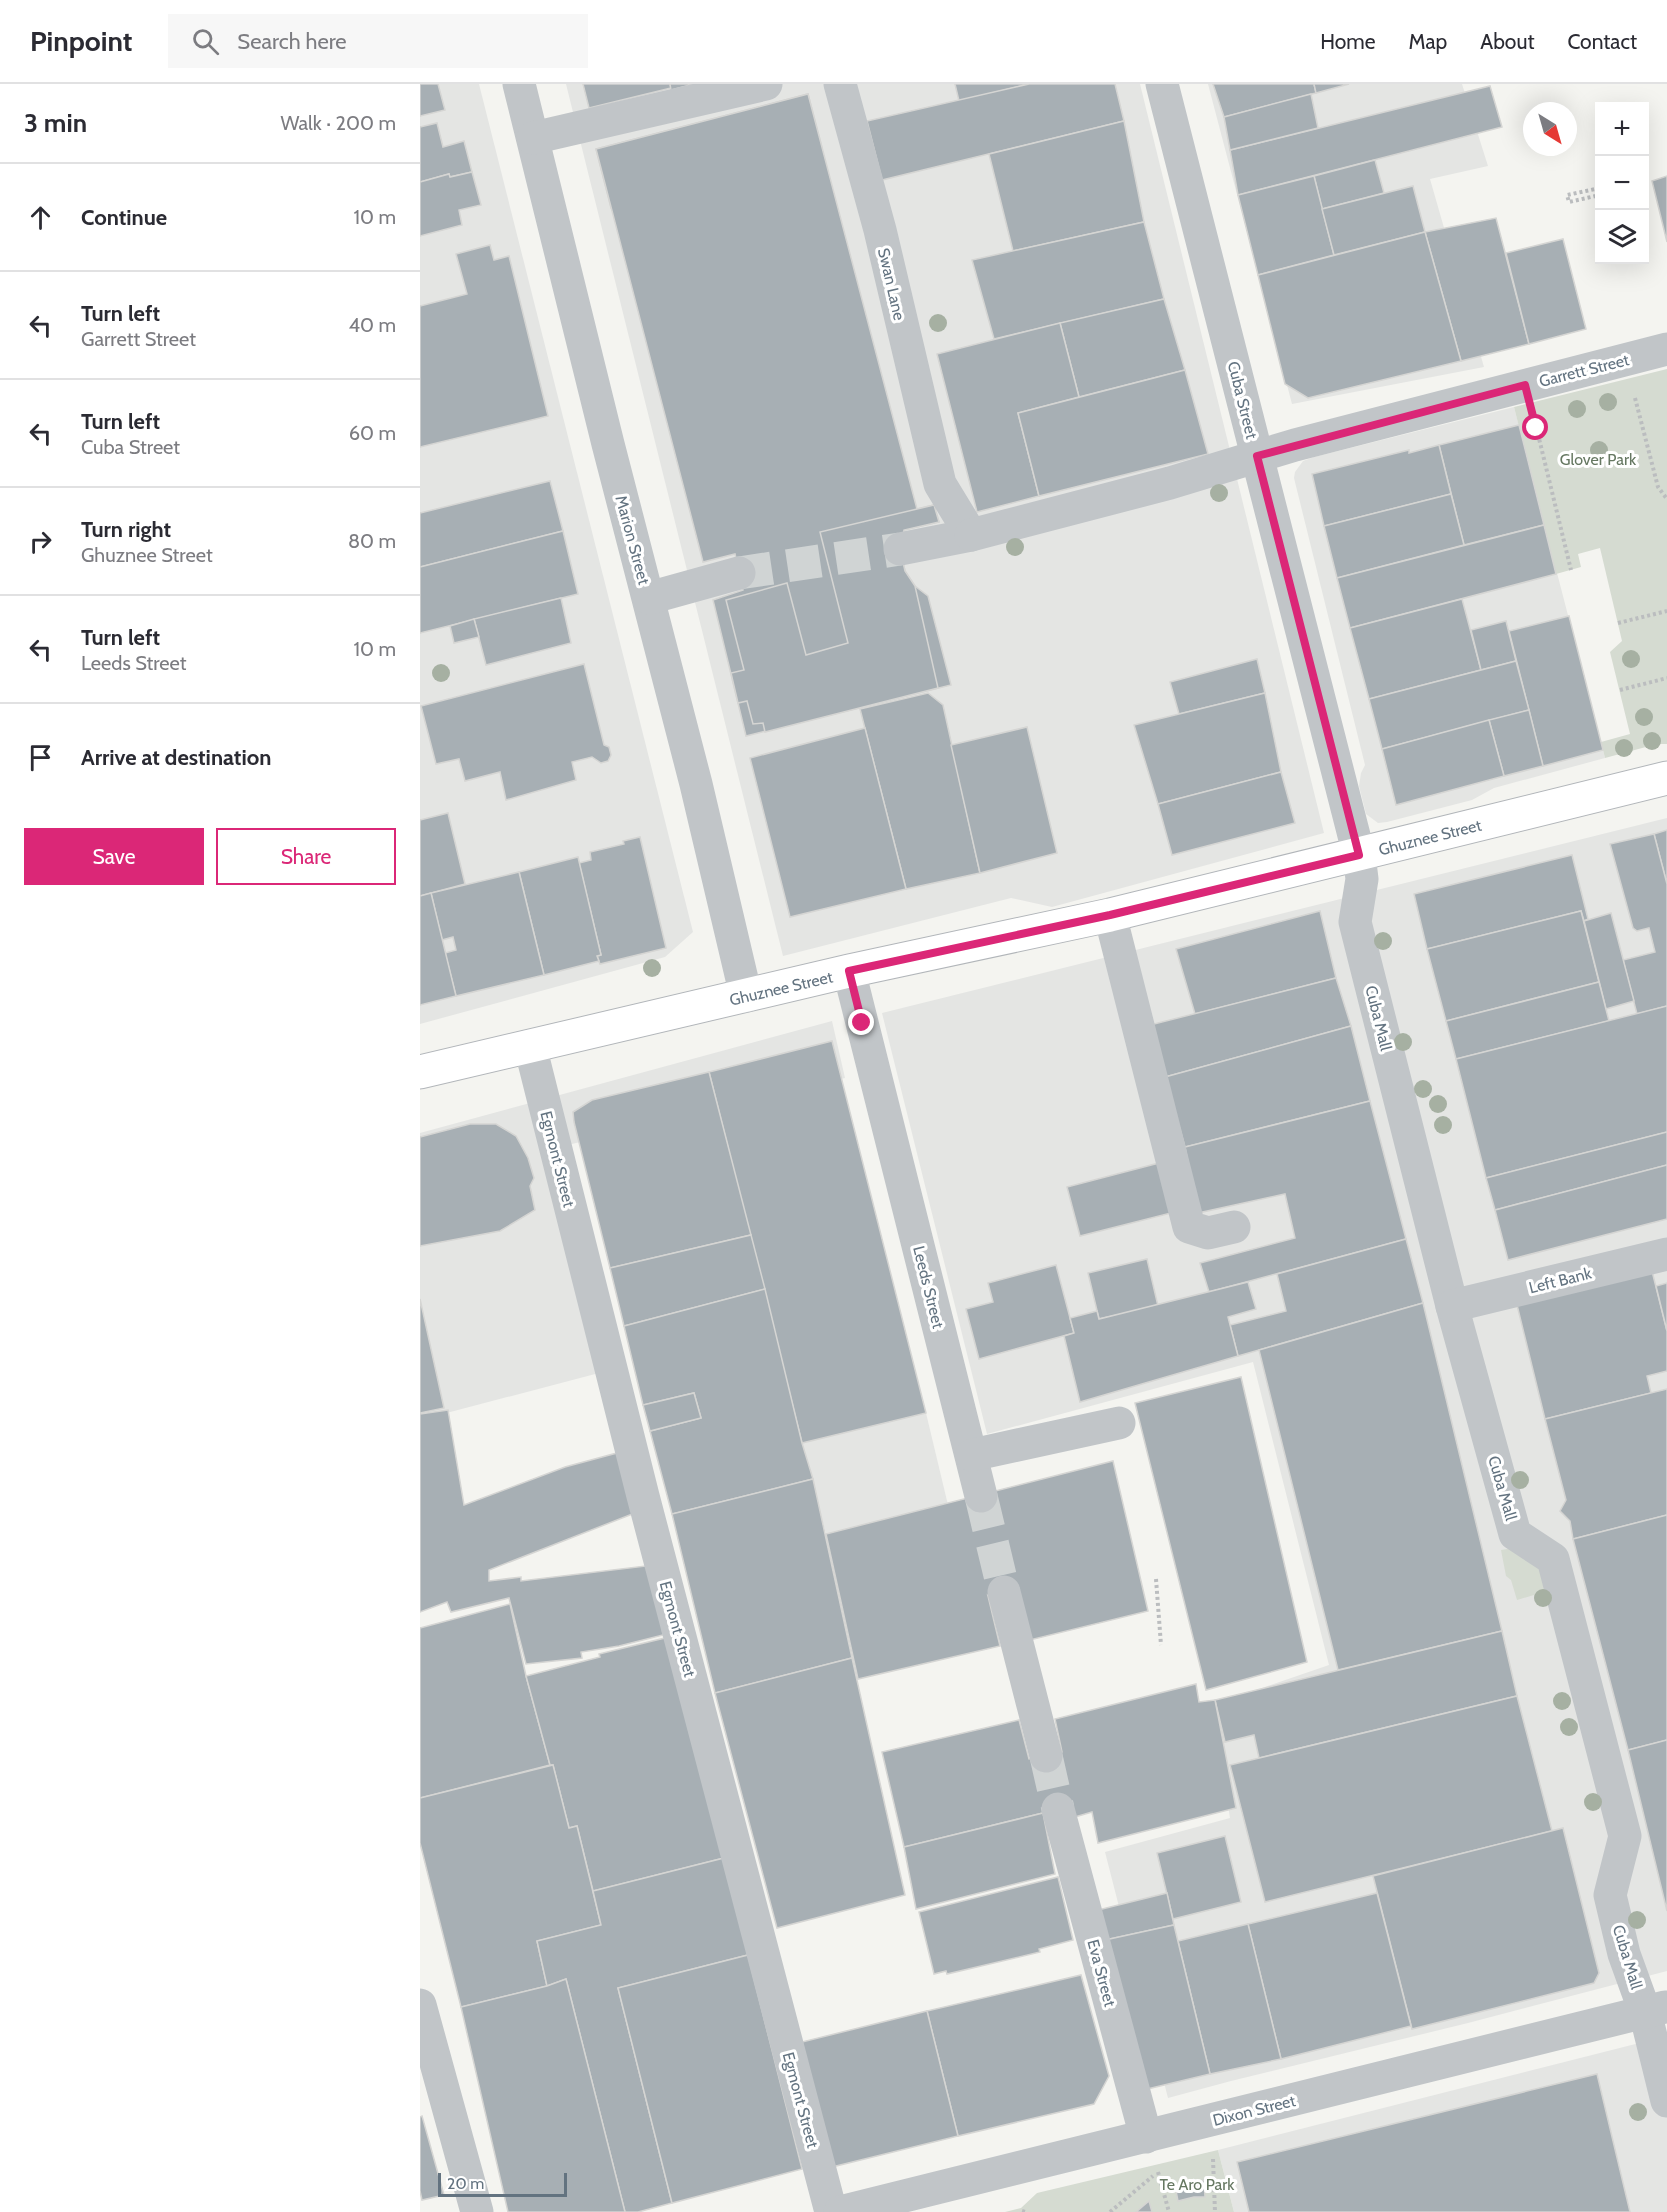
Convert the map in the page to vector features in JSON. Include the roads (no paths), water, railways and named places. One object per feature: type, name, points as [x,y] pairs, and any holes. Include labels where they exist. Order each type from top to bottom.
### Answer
[{"type":"main road","name":"Ghuznee Street","points":[[420,1072],[849,971],[1110,915],[1667,778]]},
{"type":"street","name":"Marion Street","points":[[519,84],[696,784],[746,996]]},
{"type":"street","points":[[533,138],[766,84]]},
{"type":"street","name":"Swan Lane","points":[[840,84],[880,230],[940,484],[971,535]]},
{"type":"street","name":"Cuba Street","points":[[1162,84],[1359,855]]},
{"type":"street","name":"Garrett Street","points":[[1257,456],[1667,349]]},
{"type":"street","points":[[900,549],[971,535],[1170,483],[1257,456]]},
{"type":"street","points":[[649,598],[739,573]]},
{"type":"street","name":"Cuba Mall","points":[[1359,855],[1362,879],[1355,922],[1452,1306],[1515,1534],[1553,1559],[1625,1836],[1610,1895],[1624,1954],[1656,2010],[1667,2101]]},
{"type":"street","points":[[1110,915],[1189,1227],[1208,1233],[1234,1227]]},
{"type":"street","name":"Leeds Street","points":[[849,971],[972,1455]]},
{"type":"street","name":"Egmont Street","points":[[530,1046],[644,1496],[831,2212]]},
{"type":"street","name":"Left Bank","points":[[1452,1306],[1667,1254]]},
{"type":"street","points":[[981,1496],[972,1455],[1119,1423]]},
{"type":"street","points":[[1004,1592],[1046,1756]]},
{"type":"street","name":"Eva Street","points":[[1058,1809],[1151,2151]]},
{"type":"street","points":[[420,2005],[477,2212]]},
{"type":"street","name":"Dixon Street","points":[[840,2212],[1151,2151],[1656,2010]]},
{"type":"tunnel","points":[[739,573],[900,549]]},
{"type":"tunnel","points":[[981,1496],[1004,1592]]},
{"type":"tunnel","points":[[1046,1756],[1058,1809]]},
{"type":"park label","name":"Glover Park","points":[[1598,459]]},
{"type":"park label","name":"Te Aro Park","points":[[1197,2184]]}]
